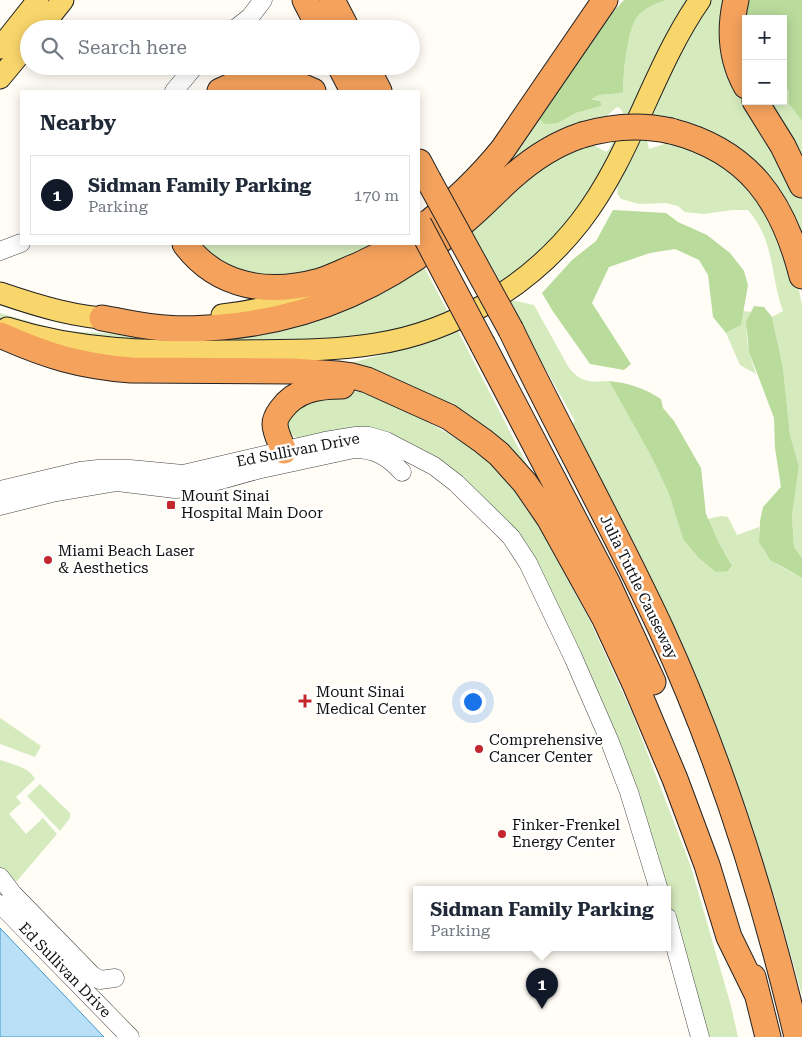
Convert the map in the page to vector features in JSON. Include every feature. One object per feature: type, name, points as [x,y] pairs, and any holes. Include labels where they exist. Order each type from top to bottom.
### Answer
[{"type":"highway","points":[[305,0],[315,20]]},
{"type":"highway","points":[[332,0],[342,20]]},
{"type":"highway","points":[[420,229],[453,202],[504,148],[605,0]]},
{"type":"highway","points":[[736,0],[732,23],[732,41],[736,62],[742,76]]},
{"type":"highway","points":[[345,75],[352,90]]},
{"type":"highway","points":[[371,75],[378,90]]},
{"type":"highway","points":[[223,90],[241,83],[270,80],[295,84],[310,90]]},
{"type":"highway","points":[[757,105],[783,146],[802,185]]},
{"type":"highway","points":[[102,318],[154,327],[218,327],[281,318],[332,303],[375,283],[418,257],[464,222],[524,167],[553,148],[582,135],[625,126],[656,128],[699,140],[725,153],[742,167],[760,184],[785,222],[802,276]]},
{"type":"highway","name":"Julia Tuttle Causeway","points":[[424,171],[511,330],[661,630],[695,710],[742,836],[770,931],[797,1037]]},
{"type":"highway","name":"Julia Tuttle Causeway","points":[[420,226],[607,582],[661,700],[693,783],[722,867],[758,994],[768,1037]]},
{"type":"highway","points":[[186,245],[201,261],[226,277],[251,286],[279,288],[321,281],[394,248]]},
{"type":"highway","points":[[0,335],[42,353],[88,366],[131,370],[238,370],[337,374],[367,380],[448,417],[483,441],[513,468],[525,483],[549,518],[598,605],[635,684],[693,827],[729,937],[758,994]]},
{"type":"highway","points":[[284,451],[277,433],[275,421],[285,405],[300,393],[318,387],[352,385],[393,393]]},
{"type":"main road","points":[[22,20],[38,0]]},
{"type":"main road","points":[[47,20],[63,0]]},
{"type":"main road","points":[[0,326],[64,342],[124,350],[164,352],[319,349],[354,347],[399,340],[435,329],[470,313],[507,290],[537,268],[581,220],[605,183],[680,33],[700,0]]},
{"type":"main road","points":[[0,48],[20,23]]},
{"type":"main road","points":[[0,78],[20,54]]},
{"type":"main road","points":[[0,293],[64,312],[102,318],[153,320],[196,318],[255,310],[288,302],[322,289],[360,271],[394,248]]},
{"type":"street","points":[[246,20],[263,0]]},
{"type":"street","points":[[175,90],[187,75]]},
{"type":"street","points":[[0,251],[20,243]]},
{"type":"street","name":"Ed Sullivan Drive","points":[[0,490],[80,471],[98,469],[130,469],[183,474],[356,436],[369,436],[386,441],[443,473],[456,483],[511,537],[528,563],[594,704],[629,792],[658,886]]},
{"type":"street","name":"Ed Sullivan Drive","points":[[0,506],[52,493],[117,482],[175,489],[192,488],[257,470],[354,449],[368,449],[381,453],[402,472]]},
{"type":"street","name":"Ed Sullivan Drive","points":[[0,878],[8,904],[130,1037]]},
{"type":"street","name":"Ed Sullivan Drive","points":[[8,904],[92,975],[100,980],[114,978]]},
{"type":"street","points":[[671,932],[700,1037]]},
{"type":"green space","points":[[624,0],[667,0],[655,4],[637,17],[626,54],[623,93],[599,95],[591,99],[600,101],[602,106],[576,113],[558,123],[544,124],[537,115],[579,50]]},
{"type":"green space","points":[[667,0],[687,0],[674,23],[631,119],[625,118],[621,109],[617,107],[602,120],[487,180],[537,115],[558,123],[576,113],[602,106],[600,101],[590,98],[599,95],[623,93],[626,54],[637,17],[655,4]]},
{"type":"green space","points":[[706,0],[731,0],[727,27],[742,61],[742,105],[761,105],[802,198],[802,234],[790,207],[772,180],[646,119]]},
{"type":"green space","points":[[749,0],[802,0],[802,121],[788,103],[787,15],[745,15]]},
{"type":"green space","points":[[787,89],[789,95],[788,103],[802,121],[802,160],[770,105],[787,105]]},
{"type":"green space","points":[[641,136],[646,137],[649,149],[670,142],[696,150],[723,164],[763,205],[798,285],[802,305],[802,558],[794,547],[792,516],[799,466],[790,435],[783,368],[772,317],[783,311],[768,246],[757,222],[748,210],[704,214],[685,212],[678,206],[666,203],[639,204],[621,199],[617,193],[618,183]]},
{"type":"green space","points":[[623,137],[574,222],[501,290],[470,233],[538,171],[554,160],[590,143],[606,152],[614,138]]},
{"type":"green space","points":[[613,210],[666,213],[678,222],[707,235],[730,253],[744,271],[748,285],[741,325],[726,333],[713,317],[708,275],[699,260],[675,249],[650,253],[609,267],[592,303],[631,364],[624,370],[590,364],[542,293],[572,260],[596,241]]},
{"type":"green space","points":[[195,245],[384,245],[302,279],[233,273]]},
{"type":"green space","points":[[423,265],[450,316],[405,335],[152,348],[0,322],[0,313],[62,331],[155,336]]},
{"type":"green space","points":[[506,299],[534,305],[573,373],[587,381],[609,381],[651,456],[669,494],[683,539],[732,564],[719,543],[708,519],[721,516],[728,517],[737,535],[759,527],[762,547],[771,560],[802,578],[802,995],[776,902],[741,797],[662,604],[633,542],[572,424],[575,421]]},
{"type":"green space","points":[[754,306],[764,307],[772,317],[783,368],[790,435],[799,466],[792,516],[794,547],[802,558],[802,578],[770,560],[759,542],[763,507],[781,487],[775,448],[774,418],[749,352],[746,322]]},
{"type":"green space","points":[[743,311],[751,312],[748,319],[747,335],[749,351],[756,374],[740,365],[726,333],[741,325]]},
{"type":"green space","points":[[458,331],[537,484],[346,364],[417,346]]},
{"type":"green space","points":[[609,381],[636,387],[661,399],[663,408],[674,421],[701,468],[706,514],[719,543],[732,565],[728,571],[716,572],[699,558],[683,539],[669,494],[651,456]]},
{"type":"green space","points":[[332,390],[360,392],[386,399],[447,433],[493,462],[534,517],[590,621],[632,713],[691,867],[731,1006],[738,1037],[708,1037],[671,907],[671,886],[664,886],[541,576],[413,446],[297,439],[287,429],[286,414]]},
{"type":"green space","points":[[0,718],[41,746],[35,757],[0,744]]},
{"type":"green space","points":[[0,760],[24,769],[35,779],[16,797],[21,803],[9,814],[26,834],[43,818],[57,834],[17,881],[11,882],[0,869]]},
{"type":"green space","points":[[40,784],[70,813],[70,818],[60,831],[27,796]]},
{"type":"water","points":[[0,928],[104,1037],[0,1037]]},
{"type":"place","name":"Mount Sinai Hospital Main Door","points":[[171,505]]},
{"type":"place","name":"Miami Beach Laser & Aesthetics","points":[[48,560]]},
{"type":"place","name":"Mount Sinai Medical Center","points":[[305,701]]},
{"type":"place","name":"Comprehensive Cancer Center","points":[[479,749]]},
{"type":"place","name":"Finker-Frenkel Energy Center","points":[[502,834]]},
{"type":"place","name":"Sidman Family Parking","points":[[542,1009]]}]
